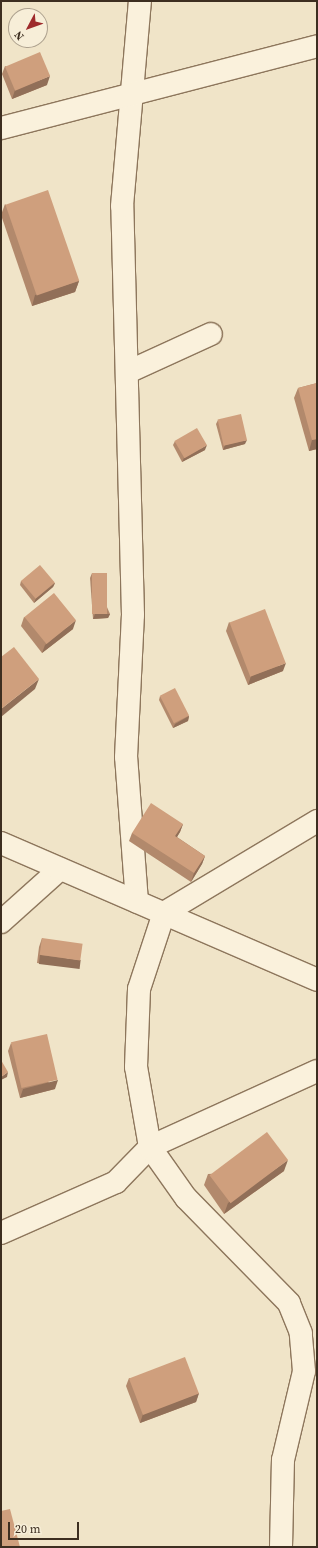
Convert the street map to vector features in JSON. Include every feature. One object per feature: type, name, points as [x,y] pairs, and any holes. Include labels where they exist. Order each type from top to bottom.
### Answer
[{"type":"street","points":[[137,902],[126,757],[133,615],[128,372],[122,206],[129,96],[140,1]]},
{"type":"street","points":[[1,128],[317,46]]},
{"type":"street","points":[[128,372],[211,334]]},
{"type":"street","points":[[281,1547],[283,1460],[304,1371],[301,1333],[289,1303],[186,1198],[150,1147],[136,1067],[139,989],[164,913],[317,821]]},
{"type":"street","points":[[1,843],[60,870],[164,913],[317,980]]},
{"type":"street","points":[[1,922],[60,870]]},
{"type":"street","points":[[1,1233],[116,1182],[150,1147],[317,1071]]},
{"type":"building","points":[[40,52],[50,76],[15,91],[5,67]]},
{"type":"building","points":[[48,190],[79,281],[37,295],[5,205]]},
{"type":"building","points":[[317,383],[317,439],[312,440],[298,388]]},
{"type":"building","points":[[241,414],[247,440],[224,446],[218,419]]},
{"type":"building","points":[[197,428],[207,445],[184,458],[174,441]]},
{"type":"building","points":[[40,565],[55,583],[36,599],[21,581]]},
{"type":"building","points":[[92,573],[107,573],[107,614],[92,614]]},
{"type":"building","points":[[54,593],[76,620],[46,644],[24,617]]},
{"type":"building","points":[[265,609],[286,663],[250,677],[230,623]]},
{"type":"building","points":[[14,647],[39,679],[1,709],[1,657]]},
{"type":"building","points":[[175,688],[189,716],[174,723],[160,696]]},
{"type":"building","points":[[151,803],[183,824],[175,836],[205,856],[194,873],[132,833]]},
{"type":"building","points":[[42,938],[83,944],[80,961],[40,955]]},
{"type":"building","points":[[47,1034],[58,1080],[22,1088],[11,1042]]},
{"type":"building","points":[[1,1060],[8,1072],[1,1077]]},
{"type":"building","points":[[267,1132],[288,1160],[231,1203],[209,1175]]},
{"type":"building","points":[[185,1357],[199,1393],[143,1415],[129,1379]]},
{"type":"building","points":[[10,1509],[20,1547],[1,1547],[1,1511]]}]
